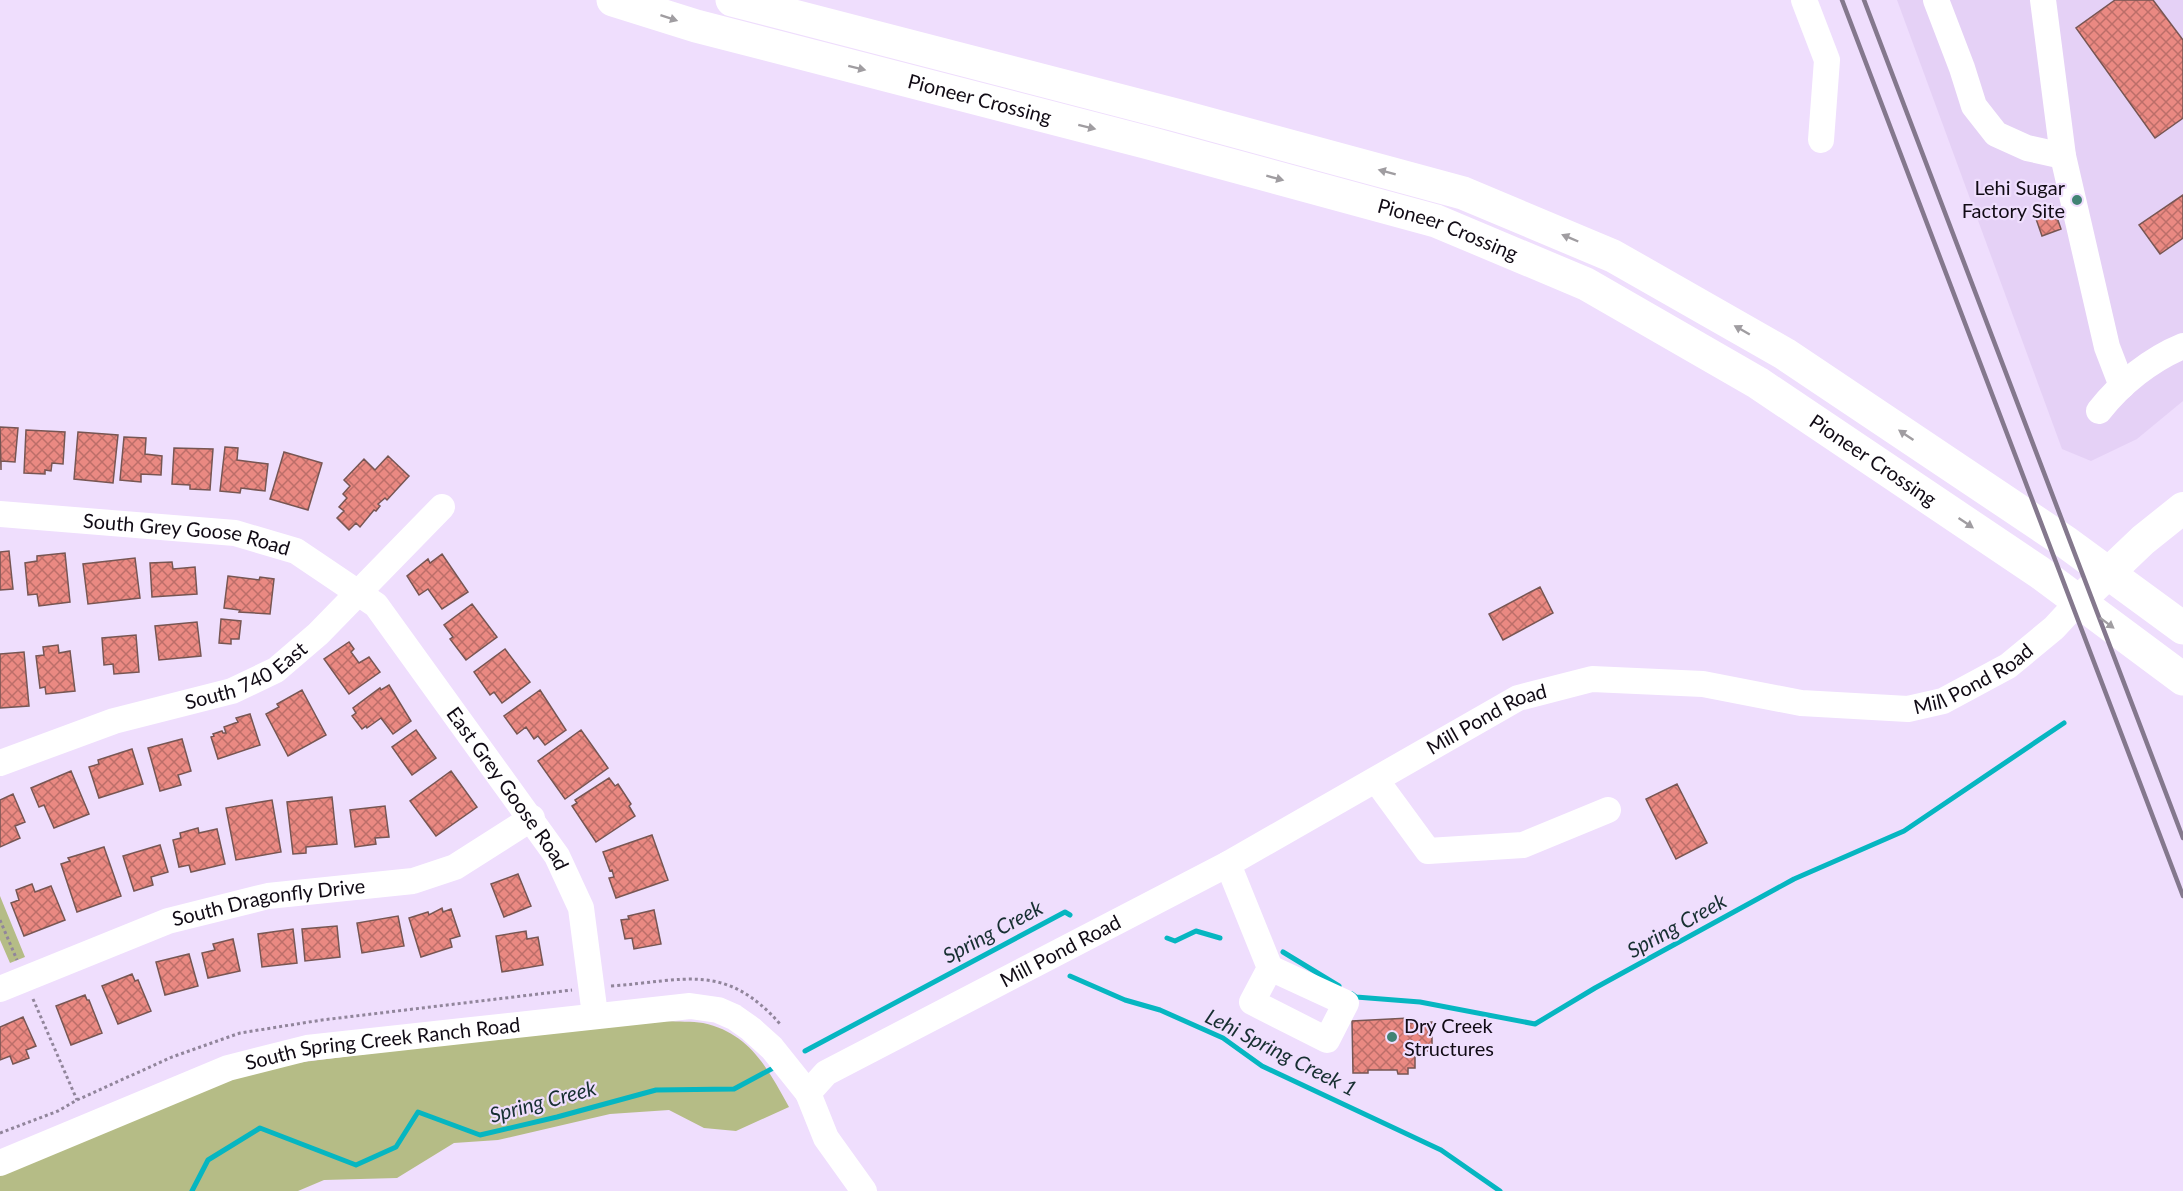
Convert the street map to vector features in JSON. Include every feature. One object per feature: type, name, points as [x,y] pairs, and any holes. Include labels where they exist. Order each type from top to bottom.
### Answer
[{"type":"highway","name":"Pioneer Crossing","points":[[613,0],[696,26],[1149,143],[1436,222],[1586,284],[1758,383],[2039,572],[2183,679]]},
{"type":"highway","name":"Pioneer Crossing","points":[[732,0],[1176,115],[1463,193],[1623,261],[1785,354],[2108,573],[2183,628]]},
{"type":"main road","name":"Mill Pond Road","points":[[2079,601],[2183,508]]},
{"type":"street","points":[[1804,0],[1827,60],[1821,140]]},
{"type":"street","points":[[1936,0],[1974,106],[1996,134],[2028,148],[2063,156]]},
{"type":"street","points":[[2043,0],[2063,156],[2107,346],[2122,386]]},
{"type":"street","points":[[2099,411],[2114,392],[2169,352],[2183,346]]},
{"type":"street","name":"South 740 East","points":[[0,763],[114,721],[231,691],[276,670],[318,634],[442,507]]},
{"type":"street","name":"South Grey Goose Road","points":[[0,514],[235,533],[296,550],[358,593]]},
{"type":"street","name":"East Grey Goose Road","points":[[358,593],[376,605],[558,856],[581,908],[595,1015]]},
{"type":"street","name":"Mill Pond Road","points":[[808,1093],[826,1073],[1228,864],[1518,698],[1592,679],[1703,684],[1801,703],[1908,709],[1943,700],[2008,666],[2049,633],[2079,601]]},
{"type":"street","points":[[1376,780],[1428,851],[1523,845],[1608,810]]},
{"type":"street","name":"South Dragonfly Drive","points":[[0,988],[168,921],[268,896],[413,881],[464,862],[532,818]]},
{"type":"street","points":[[1228,864],[1270,968]]},
{"type":"street","name":"South Spring Creek Ranch Road","points":[[0,1162],[228,1068],[307,1048],[690,1006],[718,1010],[734,1017],[772,1048],[808,1093],[826,1138],[864,1191]]},
{"type":"path","points":[[0,920],[19,965]]},
{"type":"path","points":[[31,994],[77,1100]]},
{"type":"shaded area","name":"Lehi Sugar Factory Site","points":[[1897,0],[2183,0],[2183,401],[2137,439],[2091,461],[2062,449]]},
{"type":"green space","points":[[0,896],[25,957],[10,963],[0,940]]},
{"type":"green space","points":[[666,1021],[703,1023],[733,1035],[756,1054],[789,1107],[736,1131],[704,1128],[669,1110],[610,1114],[498,1140],[454,1143],[397,1178],[324,1180],[298,1191],[0,1191],[0,1174],[207,1087],[280,1065]]},
{"type":"building","points":[[2115,0],[2153,0],[2183,40],[2183,118],[2155,138],[2076,28]]},
{"type":"building","points":[[2183,195],[2183,238],[2160,254],[2139,225]]},
{"type":"building","points":[[2053,206],[2061,229],[2042,236],[2034,213]]},
{"type":"building","points":[[0,427],[18,428],[15,462],[1,461],[1,470]]},
{"type":"building","points":[[26,430],[65,432],[63,464],[52,463],[51,471],[45,470],[45,474],[24,473]]},
{"type":"building","points":[[78,432],[118,435],[113,483],[74,479]]},
{"type":"building","points":[[124,437],[146,438],[145,454],[162,456],[161,475],[141,474],[141,482],[120,480]]},
{"type":"building","points":[[225,447],[238,448],[237,460],[268,464],[265,491],[241,488],[240,493],[220,491]]},
{"type":"building","points":[[174,448],[213,449],[210,490],[190,489],[190,485],[172,484]]},
{"type":"building","points":[[284,452],[322,463],[308,510],[270,499]]},
{"type":"building","points":[[388,456],[409,476],[387,500],[385,498],[378,504],[380,506],[360,527],[356,523],[349,530],[337,518],[344,511],[339,507],[347,498],[343,494],[350,486],[344,480],[364,459],[375,470]]},
{"type":"building","points":[[9,551],[13,589],[0,590],[0,552]]},
{"type":"building","points":[[65,553],[70,602],[39,606],[37,594],[28,595],[25,563],[37,561],[37,556]]},
{"type":"building","points":[[442,554],[468,592],[442,609],[428,589],[419,595],[407,576],[428,559],[430,563]]},
{"type":"building","points":[[135,558],[140,598],[88,604],[83,564]]},
{"type":"building","points":[[172,562],[173,569],[195,567],[197,594],[152,597],[150,563]]},
{"type":"building","points":[[228,576],[259,580],[260,577],[274,579],[270,614],[239,612],[240,610],[224,608]]},
{"type":"building","points":[[1540,587],[1553,613],[1503,640],[1489,614]]},
{"type":"building","points":[[472,604],[497,637],[466,660],[450,639],[453,637],[444,625]]},
{"type":"building","points":[[221,619],[241,621],[239,639],[231,639],[231,644],[219,643]]},
{"type":"building","points":[[197,622],[201,656],[159,660],[155,626]]},
{"type":"building","points":[[136,635],[139,672],[114,674],[113,664],[104,665],[102,638]]},
{"type":"building","points":[[349,642],[354,649],[351,652],[359,663],[369,657],[380,672],[349,694],[324,659]]},
{"type":"building","points":[[58,645],[59,653],[70,651],[75,691],[46,694],[45,687],[40,688],[36,656],[44,655],[43,647]]},
{"type":"building","points":[[505,649],[530,682],[502,703],[494,692],[490,695],[474,672]]},
{"type":"building","points":[[24,652],[29,706],[0,708],[0,654]]},
{"type":"building","points":[[389,685],[411,721],[393,734],[381,718],[362,729],[352,716],[356,713],[353,708],[380,688],[381,690]]},
{"type":"building","points":[[302,690],[326,735],[288,756],[266,714],[279,707],[277,704]]},
{"type":"building","points":[[540,690],[566,730],[545,745],[538,736],[534,739],[526,727],[517,734],[504,716]]},
{"type":"building","points":[[250,714],[260,745],[218,759],[211,737],[214,736],[213,734],[222,731],[226,733],[224,727],[238,722],[236,718]]},
{"type":"building","points":[[416,730],[436,758],[412,775],[392,747]]},
{"type":"building","points":[[581,730],[608,768],[565,799],[538,761]]},
{"type":"building","points":[[182,739],[191,771],[178,775],[181,785],[160,791],[148,748]]},
{"type":"building","points":[[132,749],[143,784],[99,798],[89,767],[99,764],[98,760]]},
{"type":"building","points":[[71,771],[89,814],[54,828],[44,805],[39,807],[31,788]]},
{"type":"building","points":[[451,771],[477,807],[436,836],[410,801]]},
{"type":"building","points":[[609,778],[615,786],[618,784],[631,804],[629,806],[635,816],[596,842],[572,806],[577,803],[575,800]]},
{"type":"building","points":[[1677,784],[1707,843],[1676,859],[1646,799]]},
{"type":"building","points":[[13,794],[25,822],[15,826],[20,838],[0,847],[0,800]]},
{"type":"building","points":[[332,797],[337,844],[306,847],[306,853],[293,854],[287,802]]},
{"type":"building","points":[[272,800],[281,852],[236,860],[226,808]]},
{"type":"building","points":[[385,806],[389,837],[375,838],[376,844],[355,847],[350,810]]},
{"type":"building","points":[[198,828],[199,833],[217,829],[225,864],[191,872],[189,865],[179,867],[173,840],[181,838],[180,833]]},
{"type":"building","points":[[652,835],[668,880],[616,898],[609,878],[614,877],[603,852]]},
{"type":"building","points":[[160,845],[168,872],[151,877],[153,885],[134,891],[123,856]]},
{"type":"building","points":[[104,847],[121,896],[77,912],[61,864],[70,861],[68,858]]},
{"type":"building","points":[[518,874],[531,906],[504,917],[491,884]]},
{"type":"building","points":[[32,884],[35,892],[51,886],[65,920],[24,936],[11,903],[19,900],[16,890]]},
{"type":"building","points":[[442,908],[443,912],[451,909],[460,936],[450,939],[452,947],[421,957],[409,918],[428,912],[429,915]]},
{"type":"building","points":[[654,910],[661,944],[634,949],[632,938],[625,939],[621,920]]},
{"type":"building","points":[[398,916],[404,946],[362,953],[357,923]]},
{"type":"building","points":[[337,926],[340,957],[305,961],[302,929]]},
{"type":"building","points":[[293,929],[297,963],[262,967],[258,934]]},
{"type":"building","points":[[526,931],[527,939],[538,937],[543,965],[502,972],[496,936]]},
{"type":"building","points":[[233,939],[240,971],[208,978],[202,953],[215,950],[213,944]]},
{"type":"building","points":[[189,954],[198,986],[165,995],[156,962]]},
{"type":"building","points":[[132,974],[135,981],[138,980],[151,1011],[118,1024],[102,986]]},
{"type":"building","points":[[85,995],[102,1033],[71,1045],[56,1006]]},
{"type":"building","points":[[23,1017],[36,1046],[26,1050],[29,1058],[13,1064],[10,1056],[0,1060],[0,1027]]},
{"type":"building","name":"Dry Creek Structures","points":[[1409,1018],[1409,1023],[1432,1022],[1432,1051],[1415,1051],[1415,1068],[1408,1068],[1408,1074],[1398,1074],[1397,1070],[1368,1070],[1368,1073],[1353,1073],[1352,1021]]},
{"type":"waterway","name":"Spring Creek","points":[[1352,994],[1356,997],[1420,1002],[1535,1024],[1595,988],[1794,879],[1904,831],[2064,723]]},
{"type":"waterway","name":"Spring Creek","points":[[805,1051],[1065,912],[1070,915]]},
{"type":"waterway","name":"Spring Creek","points":[[1167,938],[1175,941],[1196,931],[1220,938]]},
{"type":"waterway","name":"Spring Creek","points":[[1283,952],[1339,986]]},
{"type":"waterway","name":"Lehi Spring Creek 1","points":[[1070,976],[1125,1000],[1160,1010],[1223,1038],[1262,1066],[1441,1150],[1500,1191]]},
{"type":"waterway","name":"Spring Creek","points":[[192,1191],[208,1160],[260,1128],[356,1165],[396,1147],[418,1112],[480,1135],[656,1090],[734,1089],[777,1066]]},
{"type":"railway","points":[[1842,0],[2183,896]]},
{"type":"railway","points":[[1864,0],[2183,838]]},
{"type":"place","name":"Lehi Sugar Factory Site","points":[[2077,200]]},
{"type":"place","name":"Dry Creek Structures","points":[[1392,1037]]}]
